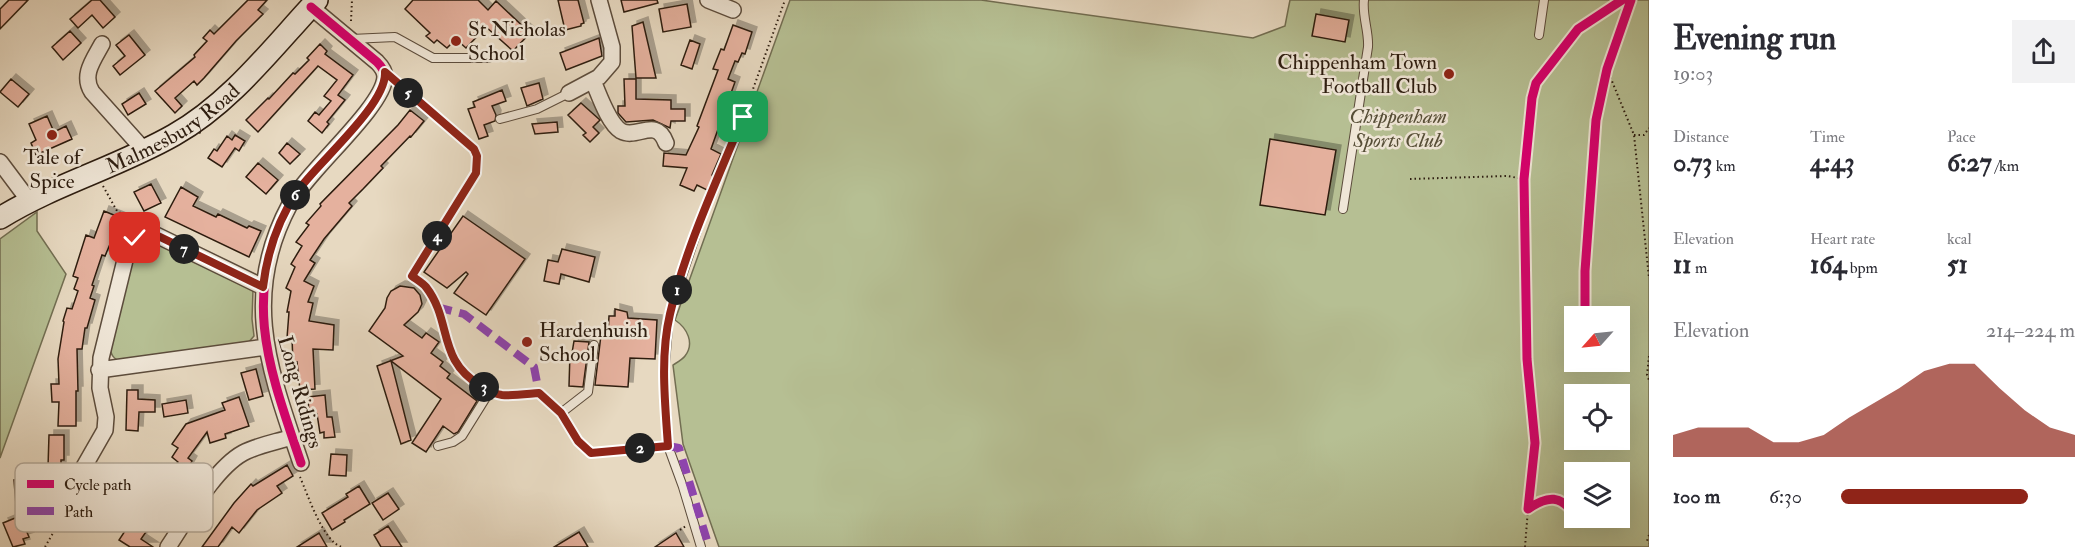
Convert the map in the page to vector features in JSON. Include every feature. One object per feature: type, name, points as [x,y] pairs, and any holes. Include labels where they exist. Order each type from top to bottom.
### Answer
[{"type":"main road","name":"Malmesbury Road","points":[[0,218],[27,201],[144,150],[183,130],[230,93],[314,3]]},
{"type":"street","points":[[569,93],[593,81],[608,70],[614,56],[599,0]]},
{"type":"street","points":[[708,0],[733,10]]},
{"type":"street","points":[[314,3],[349,39],[379,63],[385,72]]},
{"type":"street","points":[[102,44],[88,72],[87,83],[92,92],[144,150]]},
{"type":"street","name":"Long Ridings","points":[[301,463],[266,347],[262,314],[263,287],[272,248],[291,202],[307,178],[355,126],[378,95],[385,72]]},
{"type":"street","points":[[593,81],[617,128],[626,133],[657,131],[661,133],[666,143]]},
{"type":"street","points":[[0,162],[27,201]]},
{"type":"street","points":[[82,463],[105,430],[106,417],[99,370],[126,256],[141,233],[152,233],[263,287]]},
{"type":"street","points":[[99,370],[266,347]]},
{"type":"street","points":[[213,481],[219,472],[244,452],[292,437]]},
{"type":"street","points":[[168,547],[178,532]]},
{"type":"lane","points":[[1343,209],[1368,47],[1368,31],[1363,13],[1364,0]]},
{"type":"lane","points":[[1539,35],[1544,0]]},
{"type":"lane","points":[[349,39],[395,38],[433,58],[489,58]]},
{"type":"lane","points":[[385,72],[475,150],[476,173],[412,276],[425,285],[432,297],[449,351],[459,368],[470,379],[501,395],[539,393],[561,413],[578,441],[591,453],[668,446]]},
{"type":"lane","points":[[500,119],[537,109],[569,93]]},
{"type":"lane","points":[[701,219],[669,315],[664,376],[668,446],[702,547]]},
{"type":"lane","points":[[561,413],[588,392],[594,345]]},
{"type":"lane","points":[[438,446],[453,442],[462,436],[490,391]]},
{"type":"path","points":[[349,39],[352,0]]},
{"type":"path","points":[[701,219],[743,117],[785,0]]},
{"type":"path","points":[[1602,87],[1608,64]]},
{"type":"path","points":[[1608,64],[1634,135],[1649,278]]},
{"type":"path","points":[[1634,135],[1644,135],[1649,128]]},
{"type":"path","points":[[1524,191],[1525,168]]},
{"type":"path","points":[[95,171],[117,211],[137,223],[141,233]]},
{"type":"path","points":[[1410,179],[1507,176],[1524,179]]},
{"type":"path","points":[[1649,356],[1647,375],[1649,380]]},
{"type":"path","points":[[301,463],[297,472],[322,528],[336,545],[342,547]]},
{"type":"path","points":[[1525,547],[1528,508],[1534,499]]},
{"type":"path","points":[[45,547],[54,532]]},
{"type":"path","points":[[1648,542],[1649,535]]},
{"type":"green space","name":"Chippenham Sports Club","points":[[790,0],[981,0],[1253,38],[1285,26],[1290,0],[1649,0],[1649,547],[719,547],[683,444],[673,365],[681,360],[688,351],[688,336],[675,320]]},
{"type":"green space","points":[[37,212],[37,231],[66,274],[0,458],[0,239]]},
{"type":"green space","points":[[145,239],[153,239],[253,290],[254,336],[247,344],[122,362],[114,358],[109,345],[132,253]]},
{"type":"building","points":[[9,0],[28,0],[0,29],[0,9]]},
{"type":"building","points":[[92,0],[100,0],[115,17],[103,28],[92,15],[78,28],[70,19]]},
{"type":"building","points":[[248,0],[267,0],[258,10],[263,14],[197,85],[194,81],[175,98],[182,106],[175,113],[155,91],[195,57],[194,55],[207,41],[203,38],[210,30],[214,34]]},
{"type":"building","points":[[413,0],[478,0],[488,10],[496,1],[530,33],[513,51],[486,27],[466,48],[456,39],[447,48],[437,40],[434,43],[426,36],[430,33],[405,9]]},
{"type":"building","points":[[558,0],[578,0],[584,23],[581,26],[565,30]]},
{"type":"building","points":[[621,0],[657,0],[658,3],[624,12]]},
{"type":"building","points":[[687,4],[691,27],[663,32],[659,9]]},
{"type":"building","points":[[1316,14],[1349,20],[1345,42],[1312,36]]},
{"type":"building","points":[[643,22],[656,78],[636,78],[632,26]]},
{"type":"building","points":[[733,25],[752,32],[745,54],[742,53],[738,62],[735,61],[728,79],[735,82],[711,149],[721,154],[712,175],[715,181],[713,187],[707,190],[697,185],[694,191],[680,185],[687,168],[663,166],[664,153],[686,155],[699,127],[697,126],[718,70],[713,69],[721,49],[724,50]]},
{"type":"building","points":[[70,31],[81,43],[63,60],[52,47]]},
{"type":"building","points":[[129,35],[145,55],[120,75],[113,66],[125,56],[116,45]]},
{"type":"building","points":[[599,38],[602,56],[566,70],[560,53]]},
{"type":"building","points":[[690,40],[700,44],[692,69],[681,65]]},
{"type":"building","points":[[320,44],[327,51],[325,54],[353,75],[338,95],[345,100],[327,122],[329,124],[322,133],[308,121],[315,112],[319,115],[331,101],[324,96],[337,80],[318,66],[258,132],[246,120],[309,60],[307,58]]},
{"type":"building","points":[[11,79],[29,94],[18,107],[0,92]]},
{"type":"building","points":[[624,79],[636,79],[636,99],[671,100],[671,109],[685,109],[685,121],[671,121],[670,128],[653,120],[626,122],[618,113],[618,106],[625,106]]},
{"type":"building","points":[[539,83],[543,99],[527,106],[521,88]]},
{"type":"building","points":[[502,90],[506,101],[492,106],[496,115],[495,121],[484,125],[488,136],[479,139],[468,109],[475,107],[473,102]]},
{"type":"building","points":[[139,93],[146,104],[128,115],[122,104]]},
{"type":"building","points":[[581,103],[600,120],[593,127],[599,133],[590,142],[583,135],[586,133],[568,115]]},
{"type":"building","points":[[410,110],[424,121],[349,203],[352,206],[324,239],[310,260],[315,263],[304,281],[314,286],[308,302],[313,303],[309,321],[334,325],[333,350],[313,349],[315,389],[300,390],[297,362],[293,363],[292,338],[287,338],[289,312],[287,312],[291,291],[286,288],[295,267],[291,264],[302,246],[296,242],[309,225],[306,223],[321,206],[320,204]]},
{"type":"building","name":"Tale of Spice","points":[[47,116],[54,132],[66,126],[72,139],[36,155],[31,143],[36,140],[29,124]]},
{"type":"building","points":[[557,122],[558,132],[535,134],[532,124]]},
{"type":"building","points":[[235,135],[245,141],[239,151],[235,148],[222,167],[208,158],[214,149],[217,151],[227,136],[232,140]]},
{"type":"building","points":[[1270,139],[1336,150],[1325,215],[1260,205]]},
{"type":"building","points":[[287,143],[300,154],[290,164],[279,153]]},
{"type":"building","points":[[258,163],[278,180],[266,194],[246,177]]},
{"type":"building","points":[[151,184],[161,203],[144,211],[134,192]]},
{"type":"building","points":[[181,187],[198,197],[193,206],[216,217],[218,214],[247,228],[249,226],[261,231],[249,257],[165,217]]},
{"type":"building","points":[[104,211],[121,218],[105,256],[102,255],[92,285],[94,286],[90,298],[95,300],[87,328],[85,328],[82,349],[77,349],[76,426],[58,426],[59,402],[52,402],[51,384],[59,384],[58,359],[63,321],[67,308],[72,309],[78,291],[74,289],[78,278],[73,276],[86,235],[94,238]]},
{"type":"building","points":[[463,216],[525,259],[486,315],[454,293],[468,274],[466,272],[447,288],[424,272]]},
{"type":"building","points":[[562,249],[595,257],[589,282],[561,274],[559,284],[544,281],[548,260],[558,262]]},
{"type":"building","points":[[400,286],[414,288],[420,295],[422,304],[418,312],[404,325],[422,338],[426,333],[439,342],[431,353],[443,362],[440,366],[450,374],[447,378],[477,401],[458,432],[454,434],[443,426],[426,452],[412,443],[441,399],[391,361],[411,440],[401,444],[377,366],[403,356],[369,331],[385,308],[391,291]]},
{"type":"building","points":[[615,309],[627,312],[628,318],[657,320],[655,359],[630,358],[628,387],[595,385],[601,335],[608,335],[609,316],[615,316]]},
{"type":"building","points":[[574,341],[589,342],[583,387],[569,386],[570,353],[572,353]]},
{"type":"building","points":[[256,369],[263,396],[249,400],[241,373]]},
{"type":"building","points":[[127,390],[138,390],[138,399],[155,400],[155,412],[139,412],[138,431],[126,430]]},
{"type":"building","points":[[325,395],[327,417],[332,417],[335,437],[324,438],[324,432],[320,433],[317,414],[309,415],[308,397]]},
{"type":"building","points":[[239,397],[249,426],[225,434],[226,438],[210,443],[207,432],[188,458],[192,461],[191,463],[177,463],[172,457],[178,448],[172,444],[186,424],[225,410],[222,403]]},
{"type":"building","points":[[186,400],[188,413],[164,417],[162,404]]},
{"type":"building","points":[[49,435],[64,435],[64,460],[61,460],[61,463],[48,463]]},
{"type":"building","points":[[331,454],[347,455],[346,476],[329,475]]},
{"type":"building","points":[[287,465],[293,476],[277,486],[282,493],[257,510],[239,533],[232,527],[218,547],[202,547],[234,503],[251,484],[253,486]]},
{"type":"building","points":[[359,486],[370,504],[332,530],[322,513],[348,497],[346,494]]},
{"type":"building","points":[[388,493],[399,509],[383,520],[372,503]]},
{"type":"building","points":[[15,518],[15,532],[27,532],[29,537],[23,539],[25,544],[13,547],[3,523]]},
{"type":"building","points":[[388,526],[402,547],[381,547],[374,535]]},
{"type":"building","points":[[124,532],[146,532],[141,539],[153,547],[130,547],[119,540]]},
{"type":"building","points":[[579,532],[588,547],[554,547]]},
{"type":"building","points":[[319,533],[327,547],[297,547]]},
{"type":"building","points":[[676,533],[684,547],[655,547]]},
{"type":"marked path","points":[[437,307],[464,314],[534,367],[539,393]]},
{"type":"marked path","points":[[668,446],[679,448],[709,547]]},
{"type":"cycle path","points":[[1564,504],[1548,499],[1528,509],[1535,443],[1527,359],[1524,179],[1532,98],[1536,83],[1578,29],[1622,0]]},
{"type":"cycle path","points":[[1585,306],[1585,271],[1596,120],[1607,69],[1631,0]]},
{"type":"cycle path","points":[[301,463],[279,397],[265,334],[263,303],[266,271],[275,238],[290,204],[299,190],[372,105],[381,90],[385,77],[377,62],[311,7]]},
{"type":"place","name":"St Nicholas School","points":[[456,41]]},
{"type":"place","name":"Chippenham Town Football Club","points":[[1449,74]]},
{"type":"place","name":"Tale of Spice","points":[[52,135]]},
{"type":"place","name":"Hardenhuish School","points":[[527,342]]},
{"type":"route","points":[[135,238],[143,232],[152,233],[263,287],[272,248],[282,219],[291,202],[307,178],[355,126],[378,95],[385,72],[474,149],[477,156],[476,173],[412,276],[425,285],[432,297],[449,351],[459,368],[470,379],[501,395],[539,393],[561,413],[578,441],[591,453],[668,446],[664,376],[669,315],[701,219],[743,117]]}]
